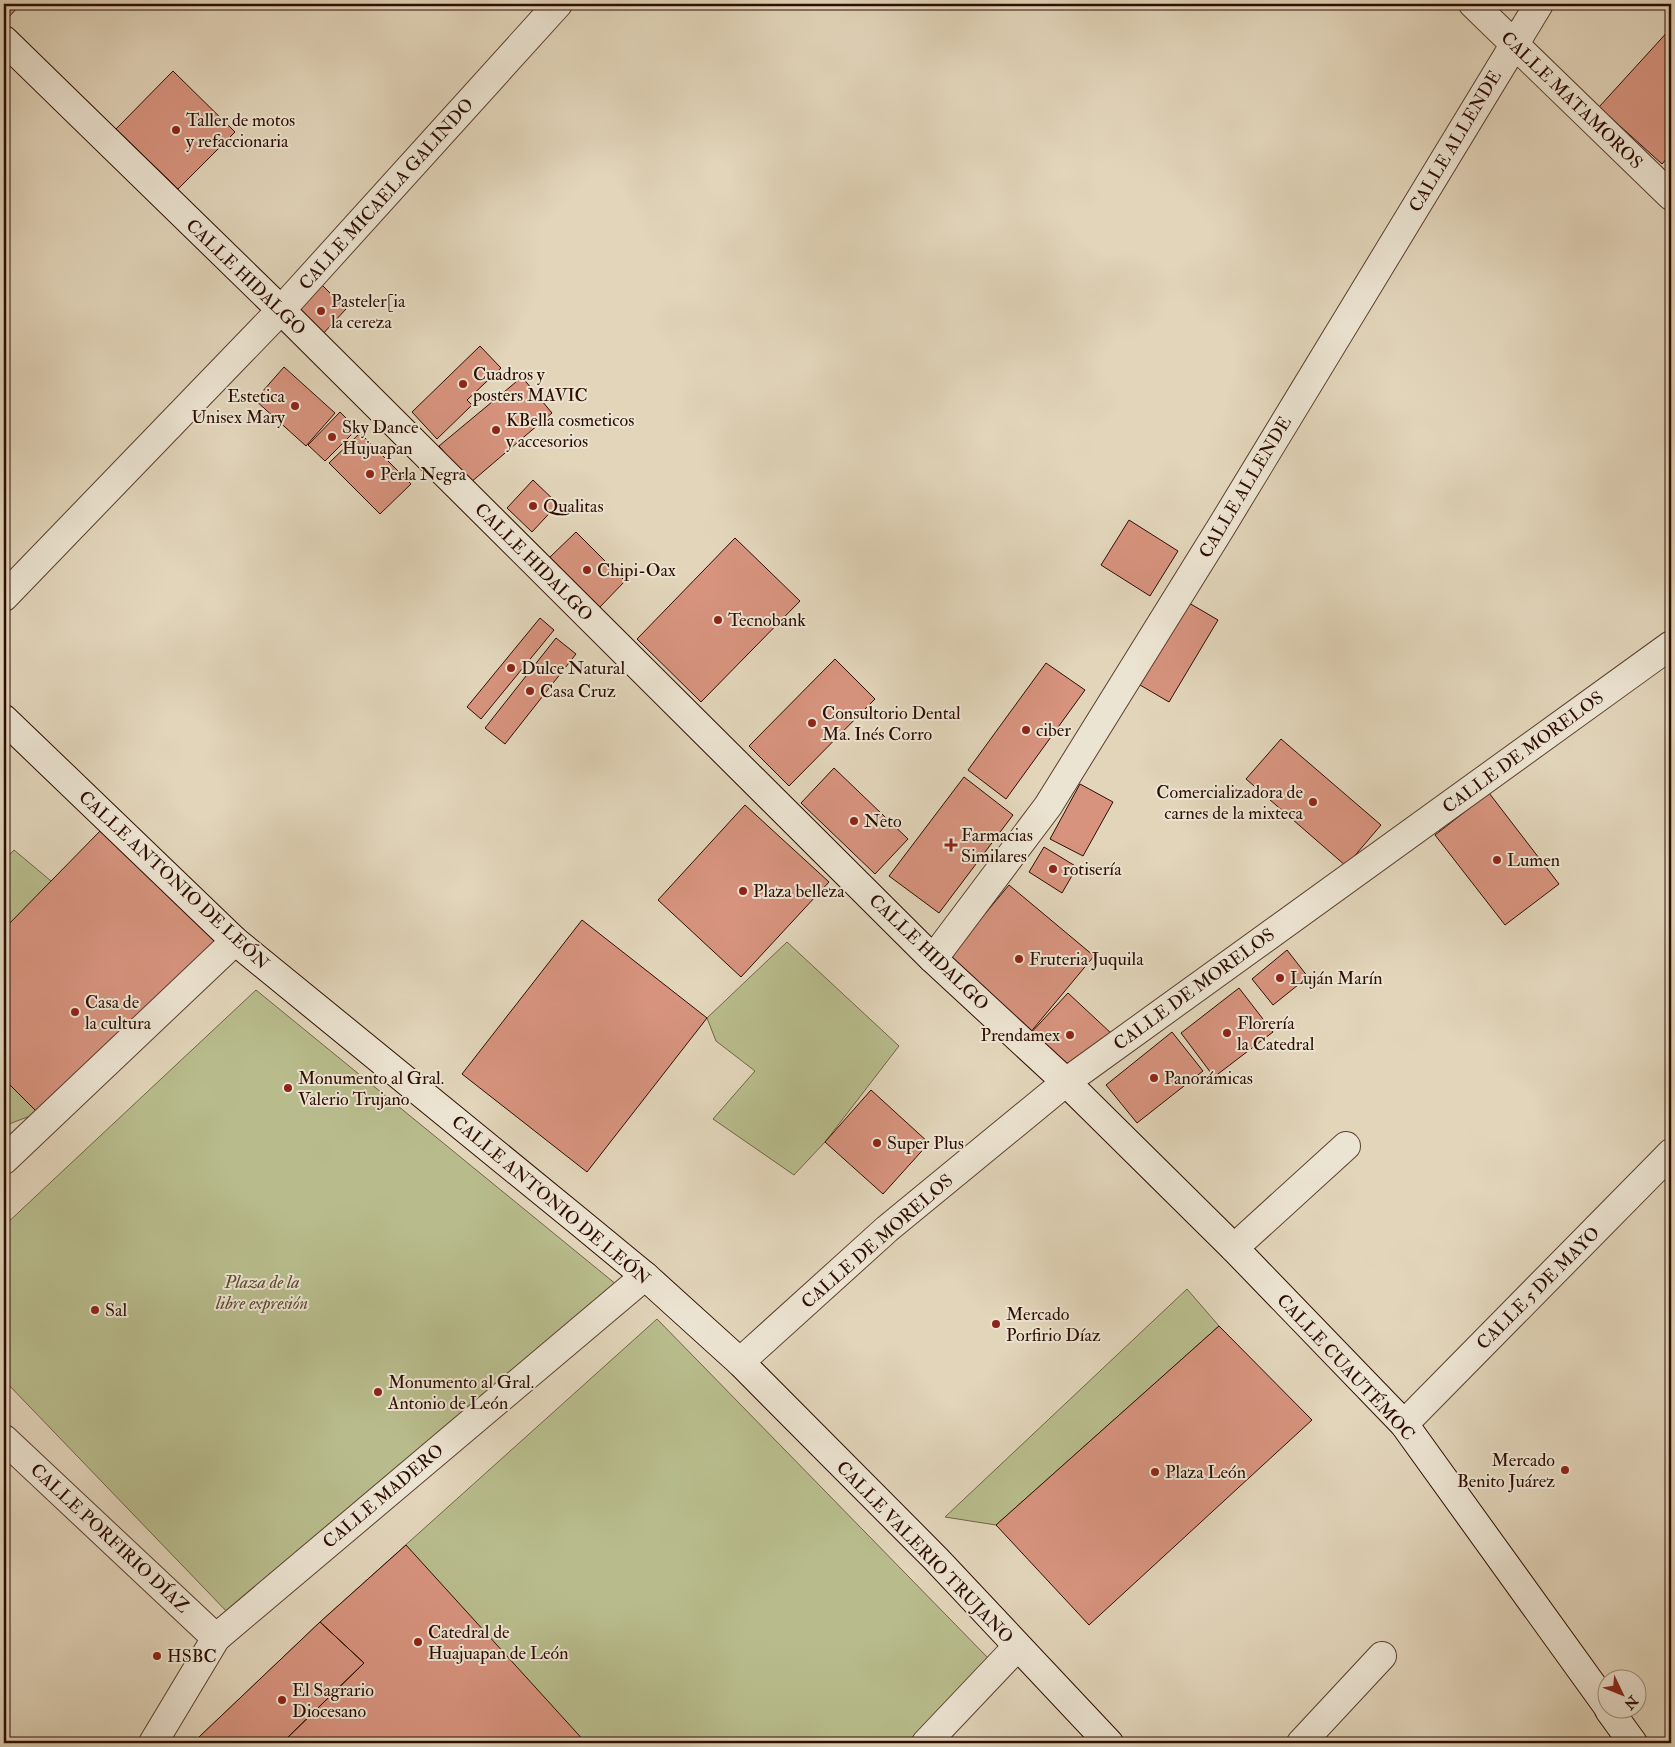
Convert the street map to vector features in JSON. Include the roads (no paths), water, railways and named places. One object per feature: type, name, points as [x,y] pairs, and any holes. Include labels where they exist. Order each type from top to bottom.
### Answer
[{"type":"street","name":"CALLE MICAELA GALINDO","points":[[4,597],[281,310],[558,4]]},
{"type":"street","name":"CALLE MATAMOROS","points":[[1473,4],[1671,196]]},
{"type":"street","name":"CALLE ALLENDE","points":[[933,959],[1048,806],[1220,529],[1538,4]]},
{"type":"street","name":"CALLE HIDALGO","points":[[4,40],[281,310],[933,959],[1066,1082]]},
{"type":"street","name":"CALLE DE MORELOS","points":[[740,1362],[887,1229],[1066,1082],[1671,645]]},
{"type":"street","name":"CALLE ANTONIO DE LEÓN","points":[[4,719],[235,941],[645,1276],[740,1362]]},
{"type":"street","points":[[4,1160],[235,941]]},
{"type":"street","name":"CALLE CUAUTÉMOC","points":[[1066,1082],[1234,1248],[1404,1424],[1598,1694]]},
{"type":"street","points":[[1234,1248],[1346,1146]]},
{"type":"street","name":"CALLE 5 DE MAYO","points":[[1404,1424],[1671,1153]]},
{"type":"street","name":"CALLE MADERO","points":[[153,1743],[216,1638],[645,1276]]},
{"type":"street","name":"CALLE VALERIO TRUJANO","points":[[740,1362],[936,1559],[1109,1743]]},
{"type":"street","name":"CALLE PORFIRIO DÍAZ","points":[[4,1439],[216,1638]]},
{"type":"street","points":[[926,1743],[1017,1647]]},
{"type":"street","points":[[1301,1743],[1382,1656]]},
{"type":"street","name":"CALLE CUAUTÉMOC","points":[[1617,1720],[1633,1743]]},
{"type":"place","name":"Taller de motos y refaccionaria","points":[[176,130]]},
{"type":"place","name":"Pasteler[ia la cereza","points":[[321,311]]},
{"type":"place","name":"Cuadros y posters MAVIC","points":[[463,384]]},
{"type":"place","name":"Estetica Unisex Mary","points":[[295,406]]},
{"type":"place","name":"KBella cosmeticos y accesorios","points":[[496,430]]},
{"type":"place","name":"Sky Dance Hujuapan","points":[[332,437]]},
{"type":"place","name":"Perla Negra","points":[[370,474]]},
{"type":"place","name":"Qualitas","points":[[533,506]]},
{"type":"place","name":"Chipi-Oax","points":[[587,570]]},
{"type":"place","name":"Tecnobank","points":[[718,620]]},
{"type":"place","name":"Dulce Natural","points":[[511,668]]},
{"type":"place","name":"Casa Cruz","points":[[530,691]]},
{"type":"place","name":"Consultorio Dental Ma. Inés Corro","points":[[812,723]]},
{"type":"place","name":"ciber","points":[[1026,730]]},
{"type":"place","name":"Comercializadora de carnes de la mixteca","points":[[1313,802]]},
{"type":"place","name":"Neto","points":[[854,821]]},
{"type":"place","name":"Farmacias Similares","points":[[951,845]]},
{"type":"place","name":"Lumen","points":[[1497,860]]},
{"type":"place","name":"rotisería","points":[[1053,869]]},
{"type":"place","name":"Plaza belleza","points":[[743,891]]},
{"type":"place","name":"Fruteria Juquila","points":[[1019,959]]},
{"type":"place","name":"Luján Marín","points":[[1280,978]]},
{"type":"place","name":"Casa de la cultura","points":[[75,1012]]},
{"type":"place","name":"Florería la Catedral","points":[[1227,1033]]},
{"type":"place","name":"Prendamex","points":[[1070,1035]]},
{"type":"place","name":"Panorámicas","points":[[1154,1078]]},
{"type":"place","name":"Monumento al Gral. Valerio Trujano","points":[[288,1088]]},
{"type":"place","name":"Super Plus","points":[[877,1143]]},
{"type":"place","name":"Sal","points":[[95,1310]]},
{"type":"place","name":"Mercado Porfirio Díaz","points":[[996,1324]]},
{"type":"place","name":"Monumento al Gral. Antonio de León","points":[[378,1392]]},
{"type":"place","name":"Mercado Benito Juárez","points":[[1565,1470]]},
{"type":"place","name":"Plaza León","points":[[1155,1472]]},
{"type":"place","name":"Catedral de Huajuapan de León","points":[[418,1642]]},
{"type":"place","name":"HSBC","points":[[157,1656]]},
{"type":"place","name":"El Sagrario Diocesano","points":[[282,1700]]},
{"type":"park label","name":"Plaza de la libre expresión","points":[[262,1292]]}]
